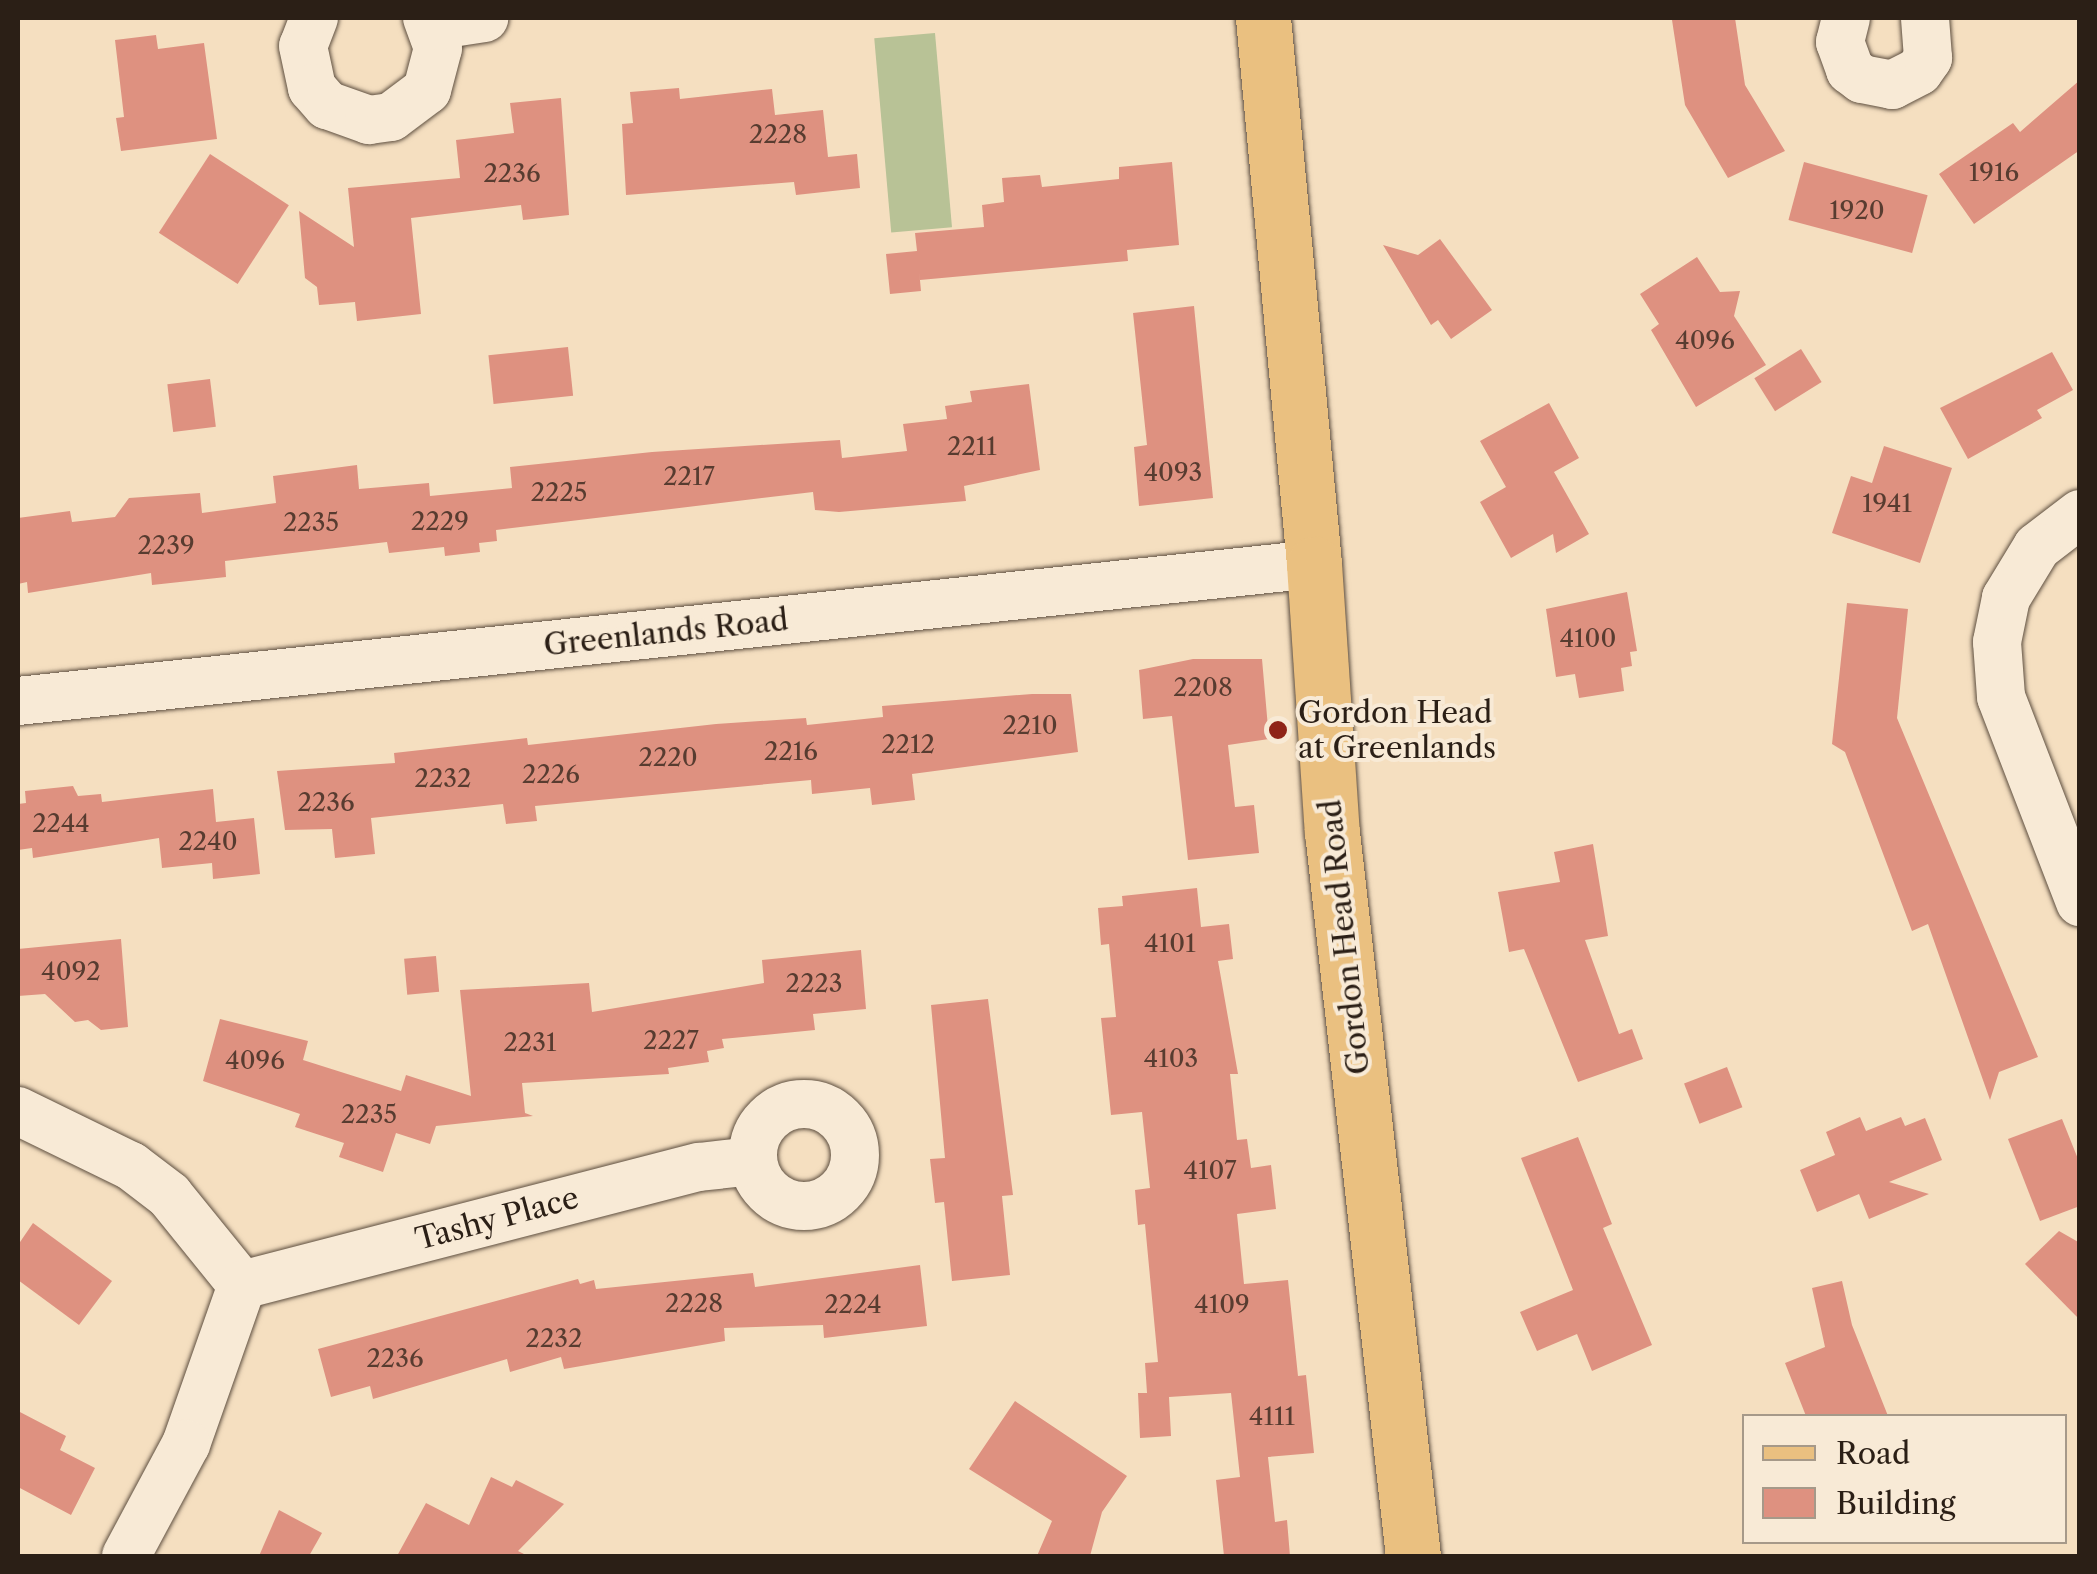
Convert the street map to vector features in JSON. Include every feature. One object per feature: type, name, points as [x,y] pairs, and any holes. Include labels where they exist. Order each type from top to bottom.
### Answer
[{"type":"main road","name":"Gordon Head Road","points":[[1263,18],[1314,564],[1332,832],[1413,1556]]},
{"type":"street","points":[[314,18],[303,46],[312,88],[337,111],[368,120],[391,117],[426,90],[437,59],[430,22],[484,18]]},
{"type":"street","points":[[1846,18],[1840,42],[1850,70],[1862,80],[1892,85],[1919,71],[1928,58],[1926,18]]},
{"type":"street","points":[[2080,514],[2037,547],[2006,598],[1997,642],[2001,697],[2080,902]]},
{"type":"street","name":"Greenlands Road","points":[[18,701],[1314,564]]},
{"type":"street","points":[[18,1111],[131,1166],[169,1195],[242,1286],[186,1444],[126,1556]]},
{"type":"street","name":"Tashy Place","points":[[242,1286],[699,1167],[753,1161]]},
{"type":"green space","points":[[935,33],[952,227],[891,233],[874,38]]},
{"type":"building","points":[[1735,18],[1745,85],[1785,151],[1728,178],[1685,105],[1672,20]]},
{"type":"building","points":[[156,35],[158,49],[204,43],[217,139],[121,151],[116,118],[124,117],[115,40]]},
{"type":"building","points":[[2080,80],[2080,150],[1974,224],[1939,174],[2013,123],[2020,132]]},
{"type":"building","points":[[679,88],[680,99],[772,89],[775,115],[823,110],[828,157],[857,154],[860,188],[796,195],[794,182],[626,195],[622,124],[633,123],[630,92]]},
{"type":"building","points":[[561,98],[569,215],[523,220],[521,205],[411,218],[421,314],[357,321],[355,302],[319,305],[317,287],[305,278],[299,211],[354,247],[348,188],[460,178],[456,140],[514,133],[510,103]]},
{"type":"building","points":[[210,154],[289,205],[238,284],[159,233]]},
{"type":"building","points":[[1172,162],[1179,245],[1127,250],[1128,261],[920,280],[919,270],[921,291],[890,294],[886,254],[917,251],[915,233],[984,227],[982,205],[1004,202],[1002,178],[1040,175],[1042,187],[1119,179],[1119,167]]},
{"type":"building","points":[[1804,162],[1928,195],[1912,253],[1788,220]]},
{"type":"building","points":[[1440,239],[1492,310],[1451,339],[1438,320],[1431,325],[1383,245],[1418,255]]},
{"type":"building","points":[[1697,257],[1720,292],[1740,291],[1734,316],[1766,365],[1696,407],[1651,330],[1659,324],[1640,294]]},
{"type":"building","points":[[1194,306],[1213,498],[1139,506],[1134,447],[1147,445],[1133,313]]},
{"type":"building","points":[[568,347],[573,396],[494,404],[488,355]]},
{"type":"building","points":[[1801,349],[1822,382],[1775,411],[1754,378]]},
{"type":"building","points":[[2052,352],[2073,390],[2037,410],[2042,418],[1968,459],[1940,408]]},
{"type":"building","points":[[210,379],[216,427],[173,432],[167,384]]},
{"type":"building","points":[[1029,384],[1040,470],[964,486],[966,501],[839,512],[815,510],[813,492],[496,530],[497,541],[479,543],[480,552],[445,556],[444,547],[389,553],[387,542],[225,561],[226,577],[152,585],[151,573],[28,593],[27,582],[18,584],[18,518],[70,511],[72,522],[115,517],[129,498],[200,493],[202,513],[276,503],[273,476],[357,465],[359,489],[429,483],[430,496],[512,488],[510,467],[652,452],[840,440],[842,458],[907,451],[903,424],[947,419],[945,406],[972,402],[970,391]]},
{"type":"building","points":[[1549,403],[1579,458],[1554,472],[1589,534],[1556,553],[1553,534],[1511,558],[1480,502],[1506,487],[1480,441]]},
{"type":"building","points":[[1884,446],[1952,468],[1920,563],[1832,533],[1851,476],[1872,483]]},
{"type":"building","points":[[1627,592],[1637,651],[1630,652],[1632,666],[1621,668],[1624,691],[1579,698],[1575,674],[1556,677],[1546,609]]},
{"type":"building","points":[[1847,603],[1908,609],[1897,718],[2038,1057],[1999,1072],[1990,1100],[1928,924],[1912,931],[1845,752],[1832,744]]},
{"type":"building","points":[[1193,659],[1262,659],[1269,739],[1228,745],[1235,807],[1254,805],[1259,853],[1188,860],[1172,716],[1143,719],[1139,670]]},
{"type":"building","points":[[1071,694],[1078,752],[912,774],[915,800],[872,805],[870,788],[812,794],[811,780],[535,806],[537,821],[506,824],[503,804],[371,818],[375,854],[335,858],[332,829],[285,830],[277,771],[395,763],[394,753],[527,738],[528,745],[806,718],[807,725],[883,717],[882,706]]},
{"type":"building","points":[[73,786],[78,796],[101,794],[102,802],[213,789],[216,822],[254,818],[260,874],[213,879],[212,863],[162,868],[159,838],[33,858],[32,848],[18,850],[18,804],[26,803],[25,791]]},
{"type":"building","points":[[1593,844],[1608,936],[1585,940],[1619,1034],[1632,1029],[1643,1059],[1578,1082],[1524,949],[1509,952],[1498,892],[1560,882],[1554,852]]},
{"type":"building","points":[[1197,888],[1201,927],[1229,924],[1233,959],[1218,961],[1238,1074],[1230,1074],[1237,1140],[1247,1139],[1251,1168],[1271,1165],[1276,1209],[1237,1214],[1244,1284],[1288,1280],[1298,1376],[1306,1375],[1314,1453],[1268,1457],[1275,1522],[1287,1520],[1290,1556],[1224,1556],[1216,1480],[1240,1477],[1231,1393],[1169,1397],[1171,1436],[1140,1438],[1138,1393],[1147,1393],[1145,1363],[1158,1362],[1145,1224],[1138,1225],[1135,1190],[1150,1188],[1142,1112],[1111,1115],[1101,1018],[1116,1017],[1109,944],[1101,945],[1098,908],[1123,906],[1122,896]]},
{"type":"building","points":[[121,939],[128,1027],[101,1030],[88,1020],[75,1022],[45,994],[18,996],[18,949]]},
{"type":"building","points":[[861,950],[866,1009],[813,1014],[815,1030],[722,1039],[724,1048],[707,1051],[709,1062],[668,1068],[669,1074],[522,1083],[525,1113],[533,1116],[436,1126],[430,1144],[396,1133],[383,1172],[339,1157],[344,1143],[295,1127],[300,1114],[203,1081],[220,1019],[308,1041],[303,1060],[401,1091],[406,1075],[471,1096],[460,990],[589,983],[592,1012],[764,983],[762,960]]},
{"type":"building","points":[[436,956],[439,992],[407,995],[404,959]]},
{"type":"building","points":[[988,999],[1013,1195],[1002,1196],[1010,1275],[952,1281],[944,1202],[935,1203],[930,1159],[945,1158],[931,1005]]},
{"type":"building","points":[[1727,1067],[1742,1107],[1699,1124],[1684,1083]]},
{"type":"building","points":[[1860,1117],[1866,1131],[1901,1117],[1905,1126],[1925,1118],[1942,1160],[1889,1182],[1929,1194],[1869,1219],[1859,1194],[1817,1212],[1800,1170],[1835,1155],[1826,1132]]},
{"type":"building","points":[[2062,1119],[2080,1164],[2080,1206],[2040,1221],[2008,1139]]},
{"type":"building","points":[[1578,1137],[1612,1224],[1603,1228],[1652,1345],[1592,1371],[1577,1334],[1537,1351],[1520,1312],[1573,1290],[1521,1158]]},
{"type":"building","points":[[33,1223],[112,1281],[79,1325],[18,1280],[18,1245]]},
{"type":"building","points":[[2059,1231],[2080,1243],[2080,1320],[2025,1264]]},
{"type":"building","points":[[920,1265],[927,1326],[824,1338],[823,1325],[724,1328],[725,1341],[564,1369],[561,1357],[510,1372],[507,1359],[373,1399],[370,1386],[331,1397],[318,1349],[578,1279],[580,1284],[594,1280],[596,1289],[753,1273],[755,1287]]},
{"type":"building","points":[[1842,1281],[1852,1325],[1887,1414],[1805,1414],[1785,1363],[1825,1347],[1812,1288]]},
{"type":"building","points":[[1015,1401],[1127,1476],[1102,1512],[1090,1556],[1037,1556],[1052,1521],[969,1469]]},
{"type":"building","points":[[18,1411],[66,1436],[60,1450],[95,1468],[71,1515],[18,1487]]},
{"type":"building","points":[[491,1477],[512,1487],[516,1480],[564,1504],[518,1551],[528,1556],[397,1556],[426,1503],[469,1525]]},
{"type":"building","points":[[279,1510],[322,1533],[309,1556],[259,1556]]},
{"type":"place","name":"Gordon Head at Greenlands","points":[[1278,730]]}]
